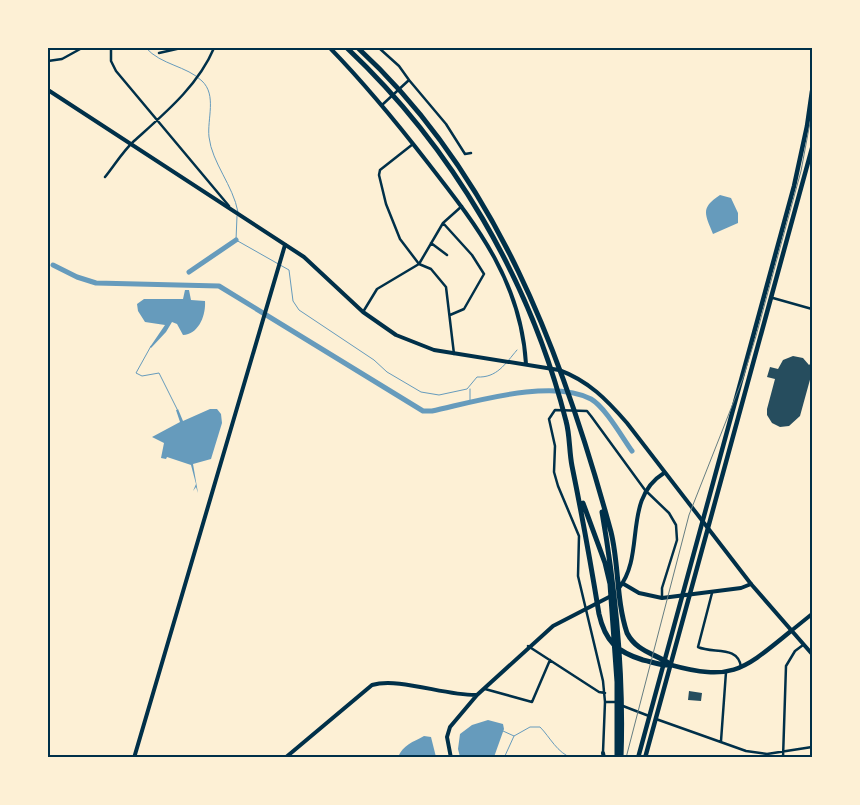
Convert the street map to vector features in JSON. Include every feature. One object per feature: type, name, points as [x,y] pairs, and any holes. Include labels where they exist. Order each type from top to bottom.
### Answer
[{"type":"highway","points":[[346,48],[416,122],[466,192],[517,284],[546,359],[567,424],[599,614],[605,636],[617,649],[671,665]]},
{"type":"highway","points":[[358,48],[422,116],[472,187],[532,297],[558,361],[576,418],[591,455],[597,484],[620,664],[620,758]]},
{"type":"highway","points":[[597,484],[611,534],[625,627],[634,643],[643,651],[664,663]]},
{"type":"highway","points":[[577,489],[609,568],[617,664],[617,758]]},
{"type":"main road","points":[[330,48],[383,104],[462,206],[497,261],[513,295],[521,322],[526,364]]},
{"type":"main road","points":[[48,90],[304,257],[363,312],[386,330],[405,340],[454,355],[560,370],[577,376],[591,386],[609,402],[627,423],[751,584],[812,654]]},
{"type":"main road","points":[[638,758],[794,186],[808,126],[812,91]]},
{"type":"main road","points":[[645,758],[773,298],[812,148]]},
{"type":"main road","points":[[134,758],[286,245]]},
{"type":"main road","points":[[451,758],[448,737],[450,727],[476,695],[485,689],[528,646],[564,618],[613,595],[622,584],[629,568],[637,511],[645,490],[664,473]]},
{"type":"main road","points":[[622,584],[639,593],[662,598],[741,588],[751,584]]},
{"type":"main road","points":[[671,665],[701,672],[726,672],[741,668],[812,614]]},
{"type":"main road","points":[[284,758],[372,685],[385,682],[460,695],[476,695]]},
{"type":"street","points":[[48,61],[62,59],[82,48]]},
{"type":"street","points":[[111,48],[113,66],[225,200],[228,209]]},
{"type":"street","points":[[159,53],[181,48]]},
{"type":"street","points":[[105,177],[130,145],[200,75],[214,48]]},
{"type":"street","points":[[379,48],[399,66],[446,124],[465,154],[470,154]]},
{"type":"street","points":[[383,104],[409,80]]},
{"type":"street","points":[[413,144],[380,170],[379,175],[386,204],[400,239],[419,264],[431,269],[446,286],[454,355]]},
{"type":"street","points":[[363,312],[377,289],[419,264],[443,223],[462,206]]},
{"type":"street","points":[[443,223],[468,249],[484,274],[464,309],[450,315]]},
{"type":"street","points":[[431,243],[447,255]]},
{"type":"street","points":[[773,298],[812,309]]},
{"type":"street","points":[[604,755],[604,692],[578,576],[579,536],[563,500],[554,472],[555,446],[549,419],[555,410],[586,412],[591,416],[645,490],[669,513],[677,532],[662,588],[662,598]]},
{"type":"street","points":[[714,481],[720,483]]},
{"type":"street","points":[[712,591],[698,647],[731,653],[737,657],[741,668]]},
{"type":"street","points":[[782,758],[786,666],[795,651],[803,645]]},
{"type":"street","points":[[528,646],[599,692],[604,692]]},
{"type":"street","points":[[485,689],[532,702],[550,660]]},
{"type":"street","points":[[721,741],[726,672]]},
{"type":"street","points":[[605,702],[617,702],[649,716]]},
{"type":"street","points":[[656,719],[746,751],[767,754],[812,747]]},
{"type":"water","points":[[720,195],[731,198],[738,213],[738,223],[713,234],[706,212],[709,204]]},
{"type":"water","points":[[185,290],[189,290],[191,300],[205,301],[203,318],[193,331],[183,335],[177,324],[172,322],[166,332],[151,348],[165,325],[145,322],[138,311],[137,304],[144,299],[183,299]]},
{"type":"water","points":[[178,409],[183,421],[210,409],[217,409],[221,414],[222,423],[211,459],[193,464],[198,493],[196,487],[193,491],[196,484],[191,465],[167,457],[166,459],[161,458],[164,443],[152,437],[180,422],[176,410]]},
{"type":"water","points":[[488,720],[503,724],[504,729],[494,757],[460,757],[458,749],[460,734],[472,725]]},
{"type":"water","points":[[424,736],[431,737],[436,757],[398,757],[412,742]]},
{"type":"building","points":[[793,356],[803,358],[809,365],[812,362],[811,376],[800,416],[789,426],[780,427],[772,423],[767,415],[775,379],[767,377],[770,367],[778,369],[783,360]]},
{"type":"building","points":[[689,691],[702,693],[701,701],[688,700]]},
{"type":"waterway","points":[[146,48],[159,58],[196,76],[207,87],[210,100],[209,137],[211,147],[232,193],[238,212]]},
{"type":"waterway","points":[[237,216],[236,240],[289,270],[293,301],[299,310],[374,360],[387,372],[421,392],[439,395],[467,389],[477,377],[484,377],[495,373],[517,350]]},
{"type":"waterway","points":[[189,272],[236,240]]},
{"type":"waterway","points":[[53,265],[77,277],[96,283],[219,286],[423,411],[432,411],[490,398],[535,391],[575,393],[591,399],[602,409],[632,451]]},
{"type":"waterway","points":[[151,346],[136,373],[142,376],[159,373],[177,409]]},
{"type":"waterway","points":[[470,389],[470,403]]},
{"type":"waterway","points":[[503,731],[514,736],[530,727],[540,727],[558,749],[572,758]]},
{"type":"waterway","points":[[504,758],[514,736]]},
{"type":"tram line","points":[[626,758],[689,515],[743,378],[756,336],[801,171],[812,112]]}]
